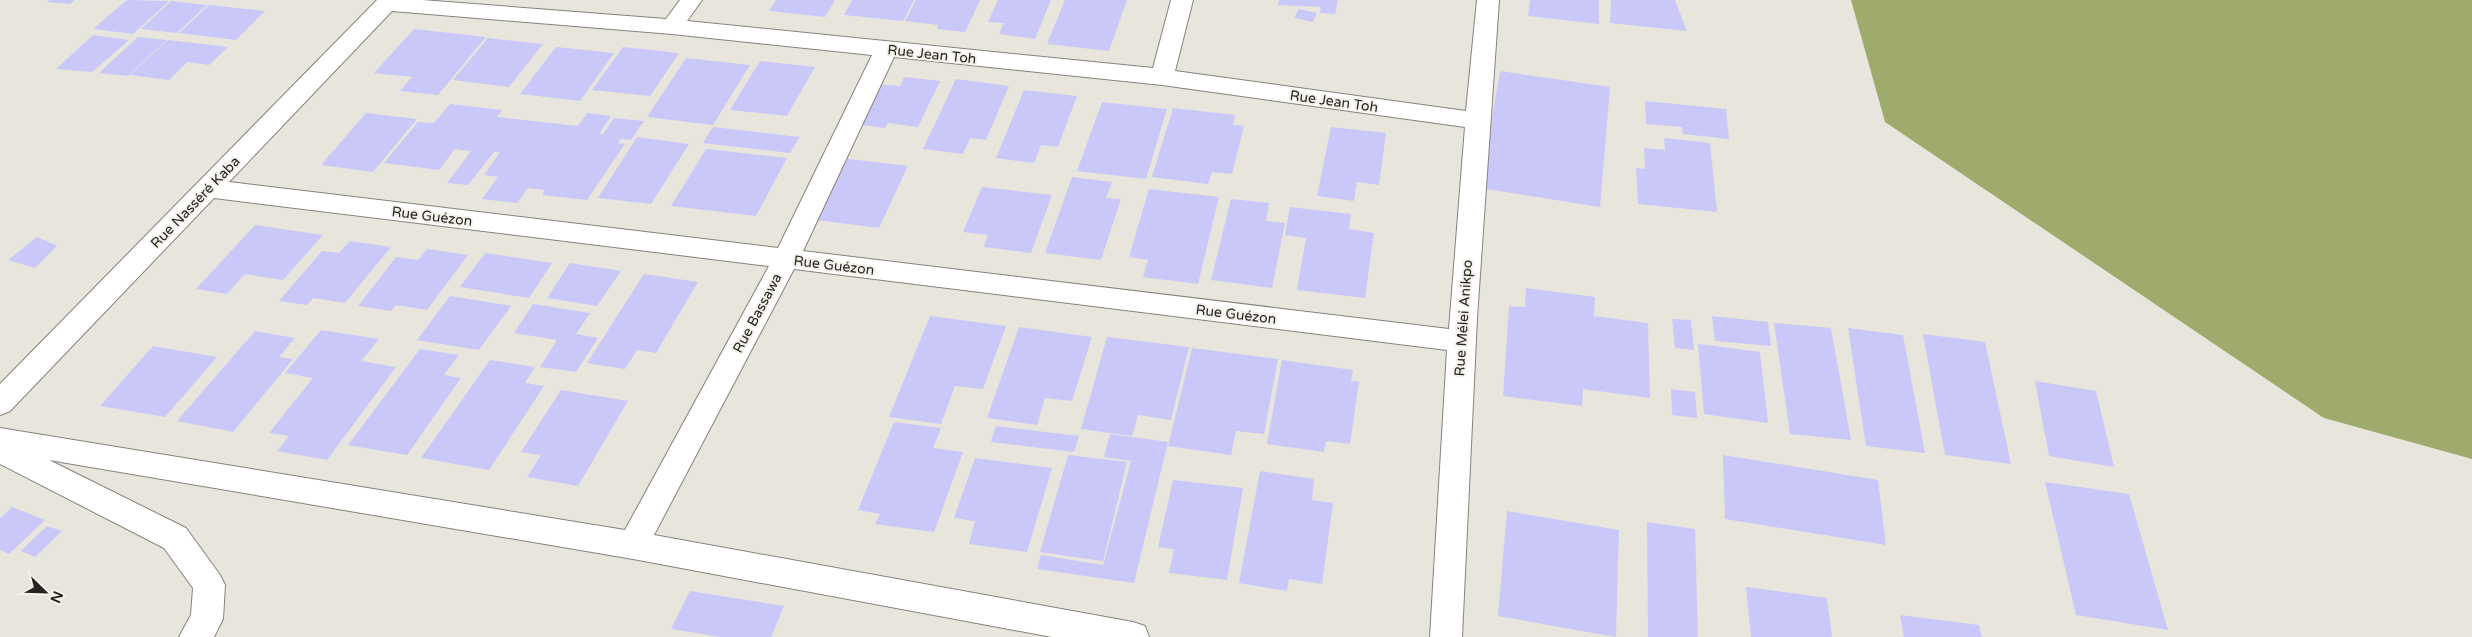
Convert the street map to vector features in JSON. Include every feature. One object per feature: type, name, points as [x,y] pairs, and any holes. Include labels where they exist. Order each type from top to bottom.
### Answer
[{"type":"street","points":[[672,27],[691,0]]},
{"type":"street","points":[[1162,77],[1182,0]]},
{"type":"street","name":"Rue Mélei Anikpo","points":[[1446,637],[1460,341],[1488,0]]},
{"type":"street","name":"Rue Jean Toh","points":[[388,2],[672,27],[1162,77],[1477,121]]},
{"type":"street","name":"Rue Nasséré Kaba","points":[[0,403],[388,2]]},
{"type":"street","name":"Rue Bassawa","points":[[634,545],[786,260],[886,49]]},
{"type":"street","name":"Rue Guézon","points":[[208,188],[1460,341]]},
{"type":"street","points":[[0,440],[634,545],[1133,637]]},
{"type":"street","points":[[0,450],[175,538],[209,585],[207,619],[195,637]]},
{"type":"green space","points":[[1851,0],[2472,0],[2472,459],[2324,418],[1885,122]]},
{"type":"building","points":[[49,0],[75,0],[70,4],[47,2]]},
{"type":"building","points":[[127,0],[169,1],[133,34],[93,29]]},
{"type":"building","points":[[776,0],[835,0],[825,17],[769,11]]},
{"type":"building","points":[[852,0],[914,0],[903,21],[844,15]]},
{"type":"building","points":[[916,0],[980,0],[965,32],[937,29],[938,25],[905,21]]},
{"type":"building","points":[[998,0],[1051,0],[1035,39],[999,34],[1004,23],[988,22]]},
{"type":"building","points":[[1065,0],[1127,0],[1109,51],[1047,44]]},
{"type":"building","points":[[1279,0],[1338,0],[1335,14],[1320,13],[1321,7],[1278,5]]},
{"type":"building","points":[[1530,0],[1599,0],[1599,24],[1528,16]]},
{"type":"building","points":[[1611,0],[1675,0],[1687,31],[1610,23]]},
{"type":"building","points":[[171,1],[207,5],[177,33],[141,29]]},
{"type":"building","points":[[209,5],[265,11],[236,40],[179,33]]},
{"type":"building","points":[[1299,9],[1317,13],[1313,22],[1294,18]]},
{"type":"building","points":[[414,29],[486,37],[438,95],[400,91],[412,77],[374,73]]},
{"type":"building","points":[[93,35],[129,40],[92,72],[56,69]]},
{"type":"building","points":[[138,37],[167,40],[128,76],[99,73]]},
{"type":"building","points":[[488,38],[543,44],[509,87],[453,80]]},
{"type":"building","points":[[168,40],[228,47],[209,65],[187,62],[169,80],[130,75]]},
{"type":"building","points":[[556,47],[614,53],[580,101],[520,94]]},
{"type":"building","points":[[623,47],[679,53],[650,96],[592,90]]},
{"type":"building","points":[[686,58],[750,65],[713,125],[647,117]]},
{"type":"building","points":[[760,61],[815,67],[787,116],[730,110]]},
{"type":"building","points":[[1500,71],[1610,87],[1600,207],[1480,188]]},
{"type":"building","points":[[904,77],[940,81],[918,127],[888,123],[885,128],[856,124],[877,84],[900,86]]},
{"type":"building","points":[[956,79],[1009,86],[986,140],[970,138],[963,154],[923,149]]},
{"type":"building","points":[[1024,90],[1077,96],[1058,147],[1041,145],[1034,163],[996,158]]},
{"type":"building","points":[[1645,101],[1726,109],[1729,139],[1683,134],[1682,127],[1646,124]]},
{"type":"building","points":[[1102,102],[1167,109],[1146,179],[1077,171]]},
{"type":"building","points":[[450,104],[502,110],[497,117],[578,126],[587,113],[611,116],[599,134],[603,134],[614,118],[644,121],[631,140],[621,139],[618,143],[625,144],[587,200],[542,195],[545,190],[528,188],[517,203],[482,199],[498,177],[484,175],[500,152],[494,152],[468,185],[447,183],[471,151],[455,149],[439,170],[384,163],[418,122],[434,123]]},
{"type":"building","points":[[1173,108],[1235,115],[1233,125],[1244,126],[1232,174],[1212,172],[1208,184],[1152,177]]},
{"type":"building","points":[[366,113],[417,119],[373,172],[321,165]]},
{"type":"building","points":[[713,127],[800,137],[790,153],[703,143]]},
{"type":"building","points":[[1331,127],[1386,133],[1379,185],[1357,182],[1354,201],[1317,196]]},
{"type":"building","points":[[637,137],[689,144],[651,204],[598,198]]},
{"type":"building","points":[[1664,138],[1710,143],[1717,212],[1638,204],[1636,168],[1645,169],[1644,148],[1665,150]]},
{"type":"building","points":[[706,149],[787,158],[756,216],[671,206]]},
{"type":"building","points":[[840,158],[908,166],[879,228],[808,219]]},
{"type":"building","points":[[1072,177],[1112,182],[1106,198],[1121,199],[1101,260],[1045,253]]},
{"type":"building","points":[[982,187],[1052,195],[1031,253],[984,247],[988,235],[963,232]]},
{"type":"building","points":[[1149,189],[1219,197],[1198,284],[1143,277],[1148,260],[1129,257]]},
{"type":"building","points":[[1231,199],[1269,203],[1266,221],[1285,223],[1272,288],[1211,280]]},
{"type":"building","points":[[1290,207],[1351,214],[1349,229],[1374,233],[1365,298],[1297,290],[1306,238],[1285,235]]},
{"type":"building","points":[[255,225],[323,235],[283,280],[245,274],[227,294],[196,289]]},
{"type":"building","points":[[37,237],[57,246],[35,268],[8,260]]},
{"type":"building","points":[[350,241],[391,247],[345,303],[313,298],[307,305],[279,301],[322,251],[339,253]]},
{"type":"building","points":[[427,249],[468,255],[427,310],[396,305],[391,311],[358,306],[396,257],[418,260]]},
{"type":"building","points":[[485,253],[552,263],[529,298],[460,287]]},
{"type":"building","points":[[570,263],[621,271],[597,306],[547,298]]},
{"type":"building","points":[[644,274],[698,282],[656,353],[637,350],[625,369],[587,363]]},
{"type":"building","points":[[1526,288],[1595,297],[1594,316],[1648,323],[1650,398],[1583,389],[1582,406],[1503,396],[1509,306],[1525,307]]},
{"type":"building","points":[[450,296],[511,306],[479,350],[417,340]]},
{"type":"building","points":[[533,304],[590,313],[576,334],[598,338],[576,372],[540,367],[557,340],[514,333]]},
{"type":"building","points":[[930,316],[1006,326],[983,389],[955,386],[941,424],[889,417]]},
{"type":"building","points":[[1712,316],[1768,322],[1771,346],[1715,341]]},
{"type":"building","points":[[1672,319],[1691,320],[1694,350],[1675,348]]},
{"type":"building","points":[[1774,323],[1831,328],[1851,440],[1790,434]]},
{"type":"building","points":[[1019,327],[1092,337],[1072,401],[1045,398],[1037,425],[987,418]]},
{"type":"building","points":[[1848,328],[1903,335],[1925,453],[1866,446]]},
{"type":"building","points":[[321,330],[379,339],[361,361],[396,367],[327,460],[277,451],[289,436],[269,433],[313,378],[285,373]]},
{"type":"building","points":[[255,331],[295,338],[279,357],[293,359],[233,432],[177,421]]},
{"type":"building","points":[[1923,334],[1985,342],[2011,464],[1945,455]]},
{"type":"building","points":[[1107,337],[1189,347],[1171,420],[1138,415],[1132,436],[1081,429]]},
{"type":"building","points":[[1698,344],[1760,352],[1768,423],[1704,414]]},
{"type":"building","points":[[153,346],[217,357],[165,417],[100,406]]},
{"type":"building","points":[[1192,348],[1278,359],[1264,434],[1236,431],[1231,455],[1168,446]]},
{"type":"building","points":[[420,349],[459,355],[444,375],[461,378],[407,455],[348,445]]},
{"type":"building","points":[[490,360],[535,367],[525,383],[544,386],[489,470],[421,458]]},
{"type":"building","points":[[1282,360],[1353,370],[1351,381],[1359,382],[1350,444],[1326,441],[1324,452],[1267,444]]},
{"type":"building","points":[[2035,381],[2096,391],[2114,467],[2049,456]]},
{"type":"building","points":[[1671,389],[1695,392],[1697,418],[1672,415]]},
{"type":"building","points":[[561,390],[628,401],[578,486],[527,477],[541,455],[521,452]]},
{"type":"building","points":[[894,422],[941,428],[933,448],[963,452],[934,532],[875,524],[880,514],[858,510]]},
{"type":"building","points":[[996,426],[1079,436],[1074,452],[991,442]]},
{"type":"building","points":[[1110,434],[1168,442],[1134,583],[1037,569],[1041,555],[1103,565],[1131,461],[1104,457]]},
{"type":"building","points":[[1068,455],[1127,462],[1103,561],[1040,552]]},
{"type":"building","points":[[1723,455],[1878,480],[1886,545],[1725,519]]},
{"type":"building","points":[[975,458],[1052,468],[1027,552],[969,544],[975,521],[954,518]]},
{"type":"building","points":[[1260,471],[1314,479],[1312,500],[1333,503],[1322,584],[1289,579],[1287,591],[1239,583]]},
{"type":"building","points":[[1173,480],[1243,488],[1227,580],[1169,573],[1174,549],[1158,547]]},
{"type":"building","points":[[2045,482],[2129,494],[2168,630],[2076,615]]},
{"type":"building","points":[[12,507],[45,520],[9,554],[0,550],[0,518]]},
{"type":"building","points":[[1507,511],[1619,530],[1616,637],[1498,616]]},
{"type":"building","points":[[1647,522],[1695,529],[1698,637],[1648,637]]},
{"type":"building","points":[[47,526],[62,531],[35,557],[21,551]]},
{"type":"building","points":[[1746,587],[1827,598],[1832,637],[1751,637]]},
{"type":"building","points":[[690,591],[784,606],[771,637],[721,637],[671,629]]},
{"type":"building","points":[[1900,615],[1979,625],[1982,637],[1904,637]]}]
